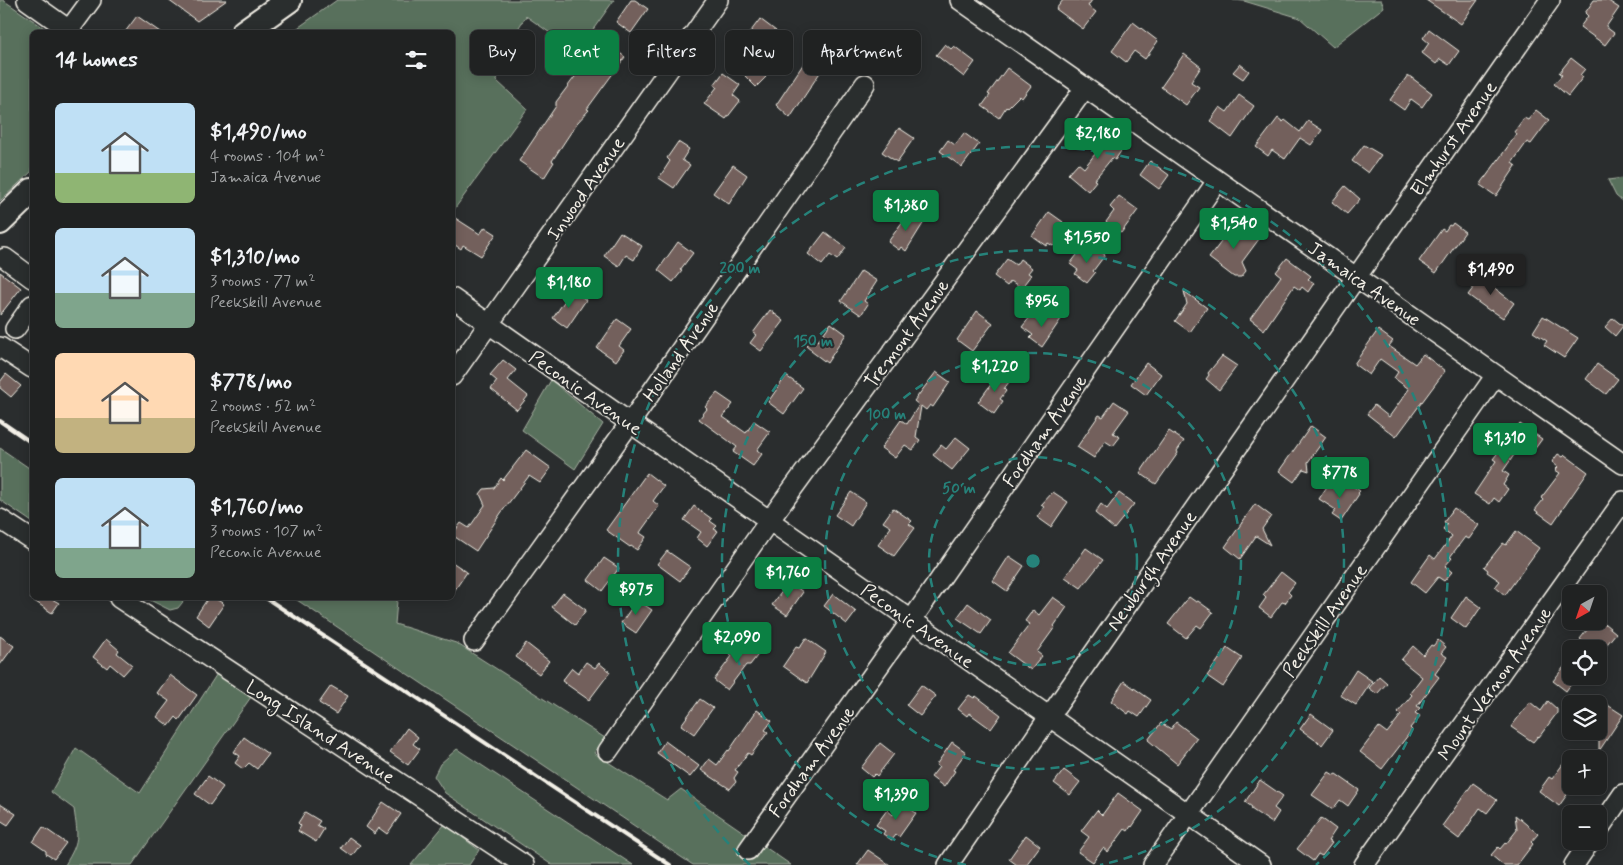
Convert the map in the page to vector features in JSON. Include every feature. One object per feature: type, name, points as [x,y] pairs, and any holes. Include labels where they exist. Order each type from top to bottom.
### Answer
[{"type":"main road","points":[[247,30],[288,0]]},
{"type":"main road","points":[[0,222],[30,193]]},
{"type":"street","points":[[27,0],[70,30]]},
{"type":"street","points":[[72,30],[91,0]]},
{"type":"street","name":"Inwood Avenue","points":[[455,372],[718,0]]},
{"type":"street","name":"Jamaica Avenue","points":[[960,0],[1623,464]]},
{"type":"street","name":"Elmhurst Avenue","points":[[1356,276],[1550,0]]},
{"type":"street","name":"Holland Avenue","points":[[474,641],[630,423],[865,84]]},
{"type":"street","name":"Tremont Avenue","points":[[608,751],[769,521],[1085,88]]},
{"type":"street","name":"Fordham Avenue","points":[[748,850],[911,621],[1217,181]]},
{"type":"street","points":[[5,258],[30,277]]},
{"type":"street","name":"Newburgh Avenue","points":[[948,865],[1356,276]]},
{"type":"street","name":"Peconic Avenue","points":[[455,300],[1261,865]]},
{"type":"street","points":[[15,329],[30,308]]},
{"type":"street","points":[[0,347],[30,367]]},
{"type":"street","name":"Peekskill Avenue","points":[[1153,865],[1496,375]]},
{"type":"street","name":"Mount Vernon Avenue","points":[[1364,865],[1623,501]]},
{"type":"street","points":[[0,519],[30,539]]},
{"type":"street","name":"Long Island Avenue","points":[[122,600],[524,865]]},
{"type":"street","points":[[1607,817],[1623,794]]},
{"type":"street","points":[[1574,865],[1584,850]]},
{"type":"green space","points":[[0,0],[3,0],[47,30],[30,30],[30,173],[0,201]]},
{"type":"green space","points":[[337,0],[614,0],[593,30],[546,30],[526,16],[517,30],[470,30],[470,75],[498,75],[497,81],[527,109],[455,208],[455,30],[295,30]]},
{"type":"green space","points":[[1233,0],[1381,0],[1384,7],[1333,47],[1300,18],[1244,1]]},
{"type":"green space","points":[[1623,178],[1623,202],[1616,196],[1608,180]]},
{"type":"green space","points":[[551,380],[603,424],[575,469],[522,430]]},
{"type":"green space","points":[[0,448],[30,469],[30,521],[0,500]]},
{"type":"green space","points":[[150,600],[184,600],[178,608],[170,610]]},
{"type":"green space","points":[[297,600],[398,600],[395,624],[456,643],[605,738],[594,753],[667,800],[681,789],[791,865],[693,865]]},
{"type":"green space","points":[[220,669],[251,697],[132,865],[65,865],[77,838],[74,809],[51,792],[76,748],[140,793]]},
{"type":"green space","points":[[457,749],[633,865],[552,865],[445,793],[434,776],[440,764]]},
{"type":"green space","points":[[445,824],[479,850],[469,865],[411,865]]},
{"type":"building","points":[[168,0],[227,0],[197,21]]},
{"type":"building","points":[[631,0],[635,0],[648,9],[633,30],[629,32],[616,22]]},
{"type":"building","points":[[1063,0],[1092,0],[1088,6],[1096,12],[1083,29],[1056,9]]},
{"type":"building","points":[[1426,0],[1478,0],[1461,24]]},
{"type":"building","points":[[1594,0],[1607,0],[1619,8],[1606,27],[1614,33],[1605,45],[1580,27],[1588,16],[1585,13]]},
{"type":"building","points":[[137,16],[157,30],[126,30]]},
{"type":"building","points":[[760,19],[775,30],[752,30]]},
{"type":"building","points":[[1133,22],[1158,41],[1145,59],[1134,51],[1126,62],[1112,51]]},
{"type":"building","points":[[1429,29],[1459,51],[1449,65],[1440,59],[1436,64],[1422,53],[1429,43],[1423,38]]},
{"type":"building","points":[[945,44],[951,49],[954,46],[975,62],[964,77],[936,55]]},
{"type":"building","points":[[619,52],[625,57],[619,65]]},
{"type":"building","points":[[1184,54],[1201,67],[1191,82],[1199,87],[1186,105],[1161,87]]},
{"type":"building","points":[[1571,58],[1585,69],[1580,75],[1583,77],[1568,96],[1554,84],[1562,75],[1559,73]]},
{"type":"building","points":[[803,64],[803,75],[818,75],[790,118],[776,105]]},
{"type":"building","points":[[1240,64],[1249,71],[1243,79],[1233,72]]},
{"type":"building","points":[[1007,68],[1031,86],[1022,98],[1019,96],[1006,107],[999,118],[982,106],[990,95],[988,94]]},
{"type":"building","points":[[723,73],[740,85],[733,95],[740,101],[726,119],[704,104],[717,87],[714,85]]},
{"type":"building","points":[[576,75],[612,75],[587,109],[589,110],[577,123],[552,161],[554,162],[544,178],[519,161],[556,106],[556,102]]},
{"type":"building","points":[[764,75],[766,77],[756,87],[745,76]]},
{"type":"building","points":[[1408,75],[1432,93],[1422,107],[1411,99],[1404,110],[1390,100]]},
{"type":"building","points":[[1239,95],[1254,106],[1232,138],[1210,121],[1220,107],[1227,112]]},
{"type":"building","points":[[1536,110],[1549,120],[1531,144],[1527,142],[1512,163],[1516,166],[1496,196],[1480,185],[1517,134],[1514,132],[1524,118],[1528,120]]},
{"type":"building","points":[[1278,118],[1283,122],[1285,120],[1300,132],[1308,121],[1322,130],[1311,145],[1300,138],[1285,159],[1272,150],[1268,156],[1256,147]]},
{"type":"building","points":[[899,128],[914,138],[897,162],[882,152]]},
{"type":"building","points":[[1102,129],[1125,145],[1115,160],[1112,158],[1094,180],[1096,181],[1088,191],[1068,174],[1078,163],[1084,168],[1099,149],[1091,144]]},
{"type":"building","points":[[964,133],[979,144],[962,167],[940,151],[948,140],[955,145]]},
{"type":"building","points":[[678,142],[689,149],[682,160],[690,165],[674,188],[659,178],[670,161],[667,158]]},
{"type":"building","points":[[1364,145],[1381,155],[1368,173],[1352,161]]},
{"type":"building","points":[[1150,161],[1169,175],[1159,189],[1140,175]]},
{"type":"building","points":[[733,165],[747,175],[729,204],[713,193]]},
{"type":"building","points":[[1345,186],[1360,199],[1347,214],[1332,202]]},
{"type":"building","points":[[1119,196],[1138,210],[1121,233],[1106,222],[1114,211],[1110,207]]},
{"type":"building","points":[[910,211],[924,222],[906,251],[901,247],[899,250],[888,242]]},
{"type":"building","points":[[1049,212],[1063,222],[1058,229],[1065,234],[1058,244],[1056,243],[1053,246],[1048,243],[1046,246],[1032,236]]},
{"type":"building","points":[[455,218],[480,234],[485,227],[496,234],[481,256],[463,245],[461,249],[455,245]]},
{"type":"building","points":[[1236,222],[1259,239],[1242,262],[1246,271],[1241,277],[1234,277],[1209,258]]},
{"type":"building","points":[[1453,223],[1465,232],[1436,273],[1419,261],[1442,229],[1445,231]]},
{"type":"building","points":[[620,232],[642,246],[634,260],[626,255],[619,266],[604,256]]},
{"type":"building","points":[[825,232],[846,248],[837,260],[830,255],[822,265],[808,254]]},
{"type":"building","points":[[678,242],[693,253],[673,282],[658,270]]},
{"type":"building","points":[[1095,247],[1105,255],[1087,283],[1075,274],[1078,270],[1070,264],[1080,251],[1088,256]]},
{"type":"building","points":[[1287,258],[1311,276],[1308,279],[1314,283],[1308,292],[1302,287],[1300,290],[1294,286],[1264,330],[1250,319],[1281,276],[1276,272]]},
{"type":"building","points":[[1007,259],[1016,265],[1020,259],[1032,268],[1028,273],[1031,275],[1021,288],[1011,281],[1007,286],[994,276]]},
{"type":"building","points":[[861,271],[877,281],[864,301],[868,304],[861,315],[841,301]]},
{"type":"building","points":[[1486,271],[1496,280],[1492,286],[1514,303],[1503,318],[1468,295]]},
{"type":"building","points":[[0,272],[21,288],[0,315]]},
{"type":"building","points":[[572,290],[586,300],[567,328],[553,318]]},
{"type":"building","points":[[1184,291],[1207,308],[1190,332],[1175,321],[1187,304]]},
{"type":"building","points":[[770,310],[784,321],[761,351],[750,343],[756,335],[753,333]]},
{"type":"building","points":[[1049,310],[1061,319],[1042,347],[1030,338],[1033,335],[1022,327],[1031,316],[1040,322]]},
{"type":"building","points":[[977,311],[993,323],[972,351],[957,340]]},
{"type":"building","points":[[1543,316],[1578,338],[1564,358],[1544,345],[1547,341],[1533,332]]},
{"type":"building","points":[[1613,318],[1623,326],[1615,336],[1605,327]]},
{"type":"building","points":[[617,319],[631,329],[619,346],[624,350],[616,361],[597,348]]},
{"type":"building","points":[[831,323],[846,334],[827,363],[806,345],[812,337],[818,341]]},
{"type":"building","points":[[1378,330],[1393,341],[1389,346],[1415,364],[1423,354],[1445,371],[1396,437],[1367,414],[1374,405],[1389,417],[1409,389],[1394,378],[1398,372],[1380,359],[1369,375],[1354,364]]},
{"type":"building","points":[[1222,356],[1237,366],[1219,390],[1206,379],[1209,375],[1208,373]]},
{"type":"building","points":[[503,360],[516,370],[508,380],[528,396],[517,410],[491,389],[497,381],[490,375]]},
{"type":"building","points":[[1146,363],[1161,374],[1146,395],[1131,384]]},
{"type":"building","points":[[1597,364],[1618,379],[1606,394],[1586,379]]},
{"type":"building","points":[[936,372],[950,382],[933,407],[930,405],[926,410],[921,406],[916,437],[920,440],[913,450],[905,445],[895,458],[881,448],[901,420],[907,424],[919,405],[914,401]]},
{"type":"building","points":[[1000,372],[1011,379],[1000,399],[1003,401],[994,414],[978,402]]},
{"type":"building","points":[[6,374],[21,386],[11,397],[0,388],[0,382]]},
{"type":"building","points":[[786,376],[803,388],[784,414],[768,402]]},
{"type":"building","points":[[717,393],[733,404],[723,417],[746,433],[754,421],[770,432],[757,450],[762,454],[753,466],[733,452],[737,447],[699,419],[707,409],[705,407]]},
{"type":"building","points":[[1114,401],[1129,411],[1113,433],[1120,437],[1113,446],[1105,441],[1094,458],[1077,447],[1099,415],[1103,417]]},
{"type":"building","points":[[1520,424],[1542,439],[1534,450],[1523,442],[1503,471],[1509,475],[1503,485],[1508,489],[1499,502],[1494,498],[1490,504],[1474,494],[1496,461],[1493,459]]},
{"type":"building","points":[[1311,426],[1326,437],[1308,462],[1309,471],[1303,469],[1294,482],[1279,471]]},
{"type":"building","points":[[1169,431],[1184,441],[1177,451],[1178,453],[1156,484],[1140,473]]},
{"type":"building","points":[[956,437],[970,448],[952,470],[933,455],[941,445],[946,449]]},
{"type":"building","points":[[526,450],[551,468],[540,483],[529,476],[501,513],[476,551],[455,537],[455,531],[461,523],[469,528],[485,505],[480,494],[484,489],[494,488],[501,478],[503,480]]},
{"type":"building","points":[[1558,454],[1563,457],[1565,455],[1588,472],[1553,523],[1535,510],[1543,500],[1541,498],[1560,473],[1555,470],[1558,467],[1552,462]]},
{"type":"building","points":[[647,473],[664,486],[653,501],[659,506],[640,533],[646,537],[637,550],[606,530]]},
{"type":"building","points":[[1345,481],[1360,491],[1341,521],[1332,515],[1336,510],[1319,499],[1328,485],[1338,491]]},
{"type":"building","points":[[851,492],[866,502],[851,526],[835,515]]},
{"type":"building","points":[[1053,492],[1068,502],[1051,527],[1037,517],[1044,507],[1041,505]]},
{"type":"building","points":[[1119,493],[1134,504],[1114,529],[1095,513],[1101,504],[1107,509]]},
{"type":"building","points":[[1255,504],[1271,516],[1262,529],[1270,545],[1256,536],[1240,559],[1225,547]]},
{"type":"building","points":[[694,506],[712,519],[710,521],[717,526],[714,529],[718,531],[707,546],[697,538],[701,532],[684,520]]},
{"type":"building","points":[[893,508],[912,521],[909,524],[915,528],[894,556],[878,545],[891,527],[883,522]]},
{"type":"building","points":[[1454,508],[1479,525],[1469,539],[1465,537],[1450,557],[1452,558],[1445,566],[1452,572],[1444,581],[1438,577],[1425,593],[1411,582],[1430,555],[1435,559],[1452,536],[1443,529],[1447,524],[1444,522]]},
{"type":"building","points":[[1516,531],[1539,548],[1505,595],[1495,587],[1500,581],[1487,572],[1488,570],[1484,567],[1503,543],[1506,545]]},
{"type":"building","points":[[1086,548],[1103,560],[1081,588],[1065,577]]},
{"type":"building","points":[[667,551],[690,567],[680,581],[657,564]]},
{"type":"building","points":[[1009,556],[1024,566],[1007,591],[993,581]]},
{"type":"building","points":[[604,558],[619,568],[602,591],[588,580]]},
{"type":"building","points":[[455,564],[467,572],[455,590]]},
{"type":"building","points":[[1281,572],[1295,583],[1288,592],[1291,595],[1285,603],[1282,602],[1271,617],[1259,608],[1266,598],[1263,595]]},
{"type":"building","points":[[789,582],[803,592],[787,615],[772,605]]},
{"type":"building","points":[[563,593],[586,610],[575,625],[552,607]]},
{"type":"building","points":[[833,594],[856,612],[847,624],[824,606]]},
{"type":"building","points":[[1466,596],[1481,607],[1466,629],[1451,618]]},
{"type":"building","points":[[1053,597],[1067,607],[1037,652],[1042,656],[1031,670],[1008,653],[1030,624],[1025,621],[1033,610],[1039,615]]},
{"type":"building","points":[[1189,597],[1213,612],[1201,628],[1197,625],[1186,638],[1168,624]]},
{"type":"building","points":[[33,600],[54,600],[59,603],[52,613]]},
{"type":"building","points":[[207,600],[217,600],[224,604],[209,626],[196,616]]},
{"type":"building","points":[[637,600],[652,610],[636,633],[621,623]]},
{"type":"building","points":[[968,603],[991,620],[981,634],[957,618]]},
{"type":"building","points":[[1608,626],[1616,633],[1607,644],[1607,640],[1580,639],[1587,630],[1608,630]]},
{"type":"building","points":[[0,636],[14,646],[0,665]]},
{"type":"building","points":[[806,638],[826,652],[807,683],[783,666],[796,647],[799,648]]},
{"type":"building","points":[[106,639],[119,650],[117,653],[132,665],[123,675],[110,664],[107,668],[93,657]]},
{"type":"building","points":[[741,640],[760,652],[750,665],[746,665],[727,690],[714,680]]},
{"type":"building","points":[[1438,640],[1446,647],[1441,653],[1447,657],[1435,674],[1439,677],[1417,706],[1420,708],[1415,713],[1420,716],[1410,728],[1412,730],[1382,769],[1360,752],[1379,727],[1387,733],[1401,715],[1398,712],[1412,695],[1410,693],[1422,677],[1401,660],[1413,646],[1423,655]]},
{"type":"building","points":[[526,643],[549,661],[539,674],[516,657]]},
{"type":"building","points":[[1227,648],[1242,658],[1223,687],[1207,676]]},
{"type":"building","points":[[586,662],[595,668],[599,663],[610,672],[589,700],[562,681],[572,668],[578,673]]},
{"type":"building","points":[[1356,670],[1372,681],[1356,705],[1340,695]]},
{"type":"building","points":[[1562,670],[1562,685],[1570,685],[1566,691],[1553,681]]},
{"type":"building","points":[[170,675],[197,695],[179,720],[176,717],[169,726],[157,717],[169,701],[157,693]]},
{"type":"building","points":[[1379,676],[1387,683],[1377,694],[1369,688]]},
{"type":"building","points":[[1124,681],[1151,700],[1139,717],[1130,711],[1128,714],[1111,701]]},
{"type":"building","points":[[921,685],[936,696],[920,716],[906,705]]},
{"type":"building","points":[[331,686],[348,696],[336,714],[319,703]]},
{"type":"building","points":[[969,695],[974,698],[976,696],[1001,715],[991,729],[969,713],[967,716],[958,709]]},
{"type":"building","points":[[700,699],[713,708],[694,734],[681,725]]},
{"type":"building","points":[[1548,701],[1557,709],[1557,713],[1533,742],[1511,727],[1530,702],[1541,711]]},
{"type":"building","points":[[1607,705],[1623,715],[1607,739]]},
{"type":"building","points":[[757,710],[772,721],[765,730],[768,732],[751,755],[748,753],[735,770],[738,772],[734,778],[736,782],[730,789],[701,770],[709,759],[717,765]]},
{"type":"building","points":[[1311,714],[1333,730],[1322,745],[1300,729]]},
{"type":"building","points":[[1176,722],[1197,738],[1177,764],[1148,740],[1161,723],[1171,729]]},
{"type":"building","points":[[407,728],[418,737],[413,744],[420,749],[408,765],[390,752]]},
{"type":"building","points":[[244,737],[268,754],[257,769],[249,763],[243,769],[235,763],[240,756],[234,752]]},
{"type":"building","points":[[1599,740],[1606,740],[1600,750]]},
{"type":"building","points":[[665,741],[699,766],[690,777],[657,753]]},
{"type":"building","points":[[952,742],[966,752],[944,787],[931,777],[939,767],[936,765]]},
{"type":"building","points":[[880,743],[894,754],[877,776],[875,774],[872,777],[861,768]]},
{"type":"building","points":[[1562,765],[1562,795],[1567,795],[1559,806],[1539,791],[1549,777],[1552,779]]},
{"type":"building","points":[[1064,770],[1080,782],[1070,795],[1054,783]]},
{"type":"building","points":[[1329,772],[1334,775],[1336,774],[1359,790],[1348,806],[1340,800],[1333,809],[1312,795]]},
{"type":"building","points":[[208,776],[223,787],[210,805],[195,794]]},
{"type":"building","points":[[1260,780],[1283,796],[1274,808],[1279,812],[1272,823],[1251,809],[1252,807],[1245,802]]},
{"type":"building","points":[[1473,783],[1497,800],[1487,813],[1480,808],[1459,839],[1442,826]]},
{"type":"building","points":[[1118,793],[1143,811],[1132,827],[1128,831],[1125,829],[1108,852],[1103,848],[1093,862],[1078,852],[1089,837],[1081,831],[1097,810],[1102,815]]},
{"type":"building","points":[[383,802],[401,814],[387,834],[379,828],[375,834],[366,827]]},
{"type":"building","points":[[902,803],[916,813],[899,837],[896,835],[892,840],[883,834],[885,831],[876,825],[887,810],[893,815]]},
{"type":"building","points":[[0,804],[16,814],[8,825],[0,820]]},
{"type":"building","points":[[305,812],[320,821],[317,825],[324,829],[316,842],[298,831],[301,826],[298,823]]},
{"type":"building","points":[[1515,815],[1538,834],[1517,865],[1503,865],[1491,855],[1498,847],[1500,849],[1506,844],[1517,830]]},
{"type":"building","points":[[1321,818],[1336,829],[1328,841],[1332,843],[1322,856],[1318,854],[1313,861],[1297,849]]},
{"type":"building","points":[[43,827],[66,843],[54,859],[33,842]]},
{"type":"building","points":[[1026,835],[1040,846],[1026,865],[1017,865],[1009,859]]},
{"type":"building","points":[[349,837],[360,845],[352,856],[341,848]]},
{"type":"building","points":[[868,850],[890,865],[857,865]]},
{"type":"railway","points":[[0,421],[30,442]]},
{"type":"railway","points":[[269,600],[670,865]]}]
